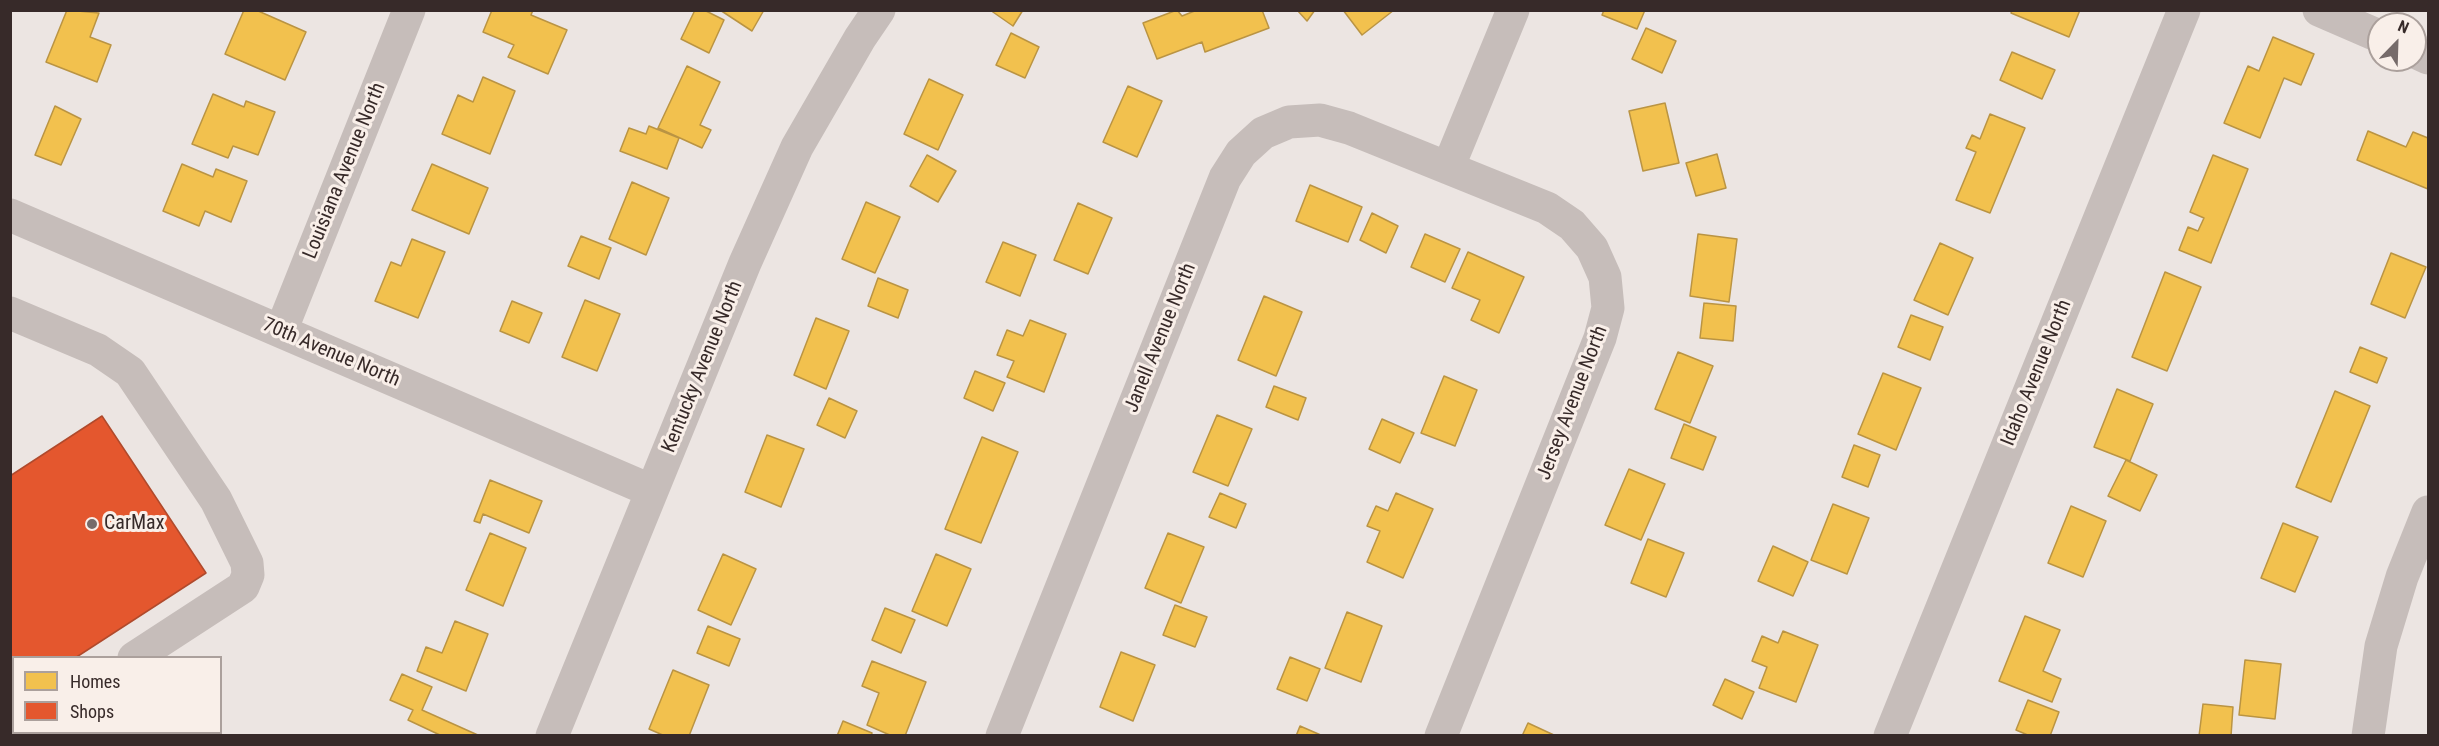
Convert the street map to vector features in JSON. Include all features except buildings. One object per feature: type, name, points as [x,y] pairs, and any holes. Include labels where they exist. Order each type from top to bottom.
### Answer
[{"type":"street","name":"Louisiana Avenue North","points":[[281,331],[409,10]]},
{"type":"street","name":"Kentucky Avenue North","points":[[552,735],[745,263],[797,147],[860,38],[879,10]]},
{"type":"street","points":[[1448,168],[1512,10]]},
{"type":"street","name":"Idaho Avenue North","points":[[1890,735],[2184,10]]},
{"type":"street","points":[[2319,10],[2367,31]]},
{"type":"street","name":"Janell Avenue North","points":[[1002,735],[1225,178],[1241,153],[1263,133],[1289,122],[1320,120],[1349,128],[1448,168]]},
{"type":"street","name":"Jersey Avenue North","points":[[1441,735],[1600,338],[1608,308],[1605,276],[1592,248],[1572,225],[1547,208],[1448,168]]},
{"type":"street","name":"70th Avenue North","points":[[10,214],[652,490]]},
{"type":"street","points":[[10,313],[98,350],[130,372],[216,500],[248,563],[248,575],[243,587],[137,656]]},
{"type":"street","points":[[2368,735],[2381,646],[2402,577],[2428,512]]},
{"type":"place","name":"CarMax","points":[[92,524]]}]
